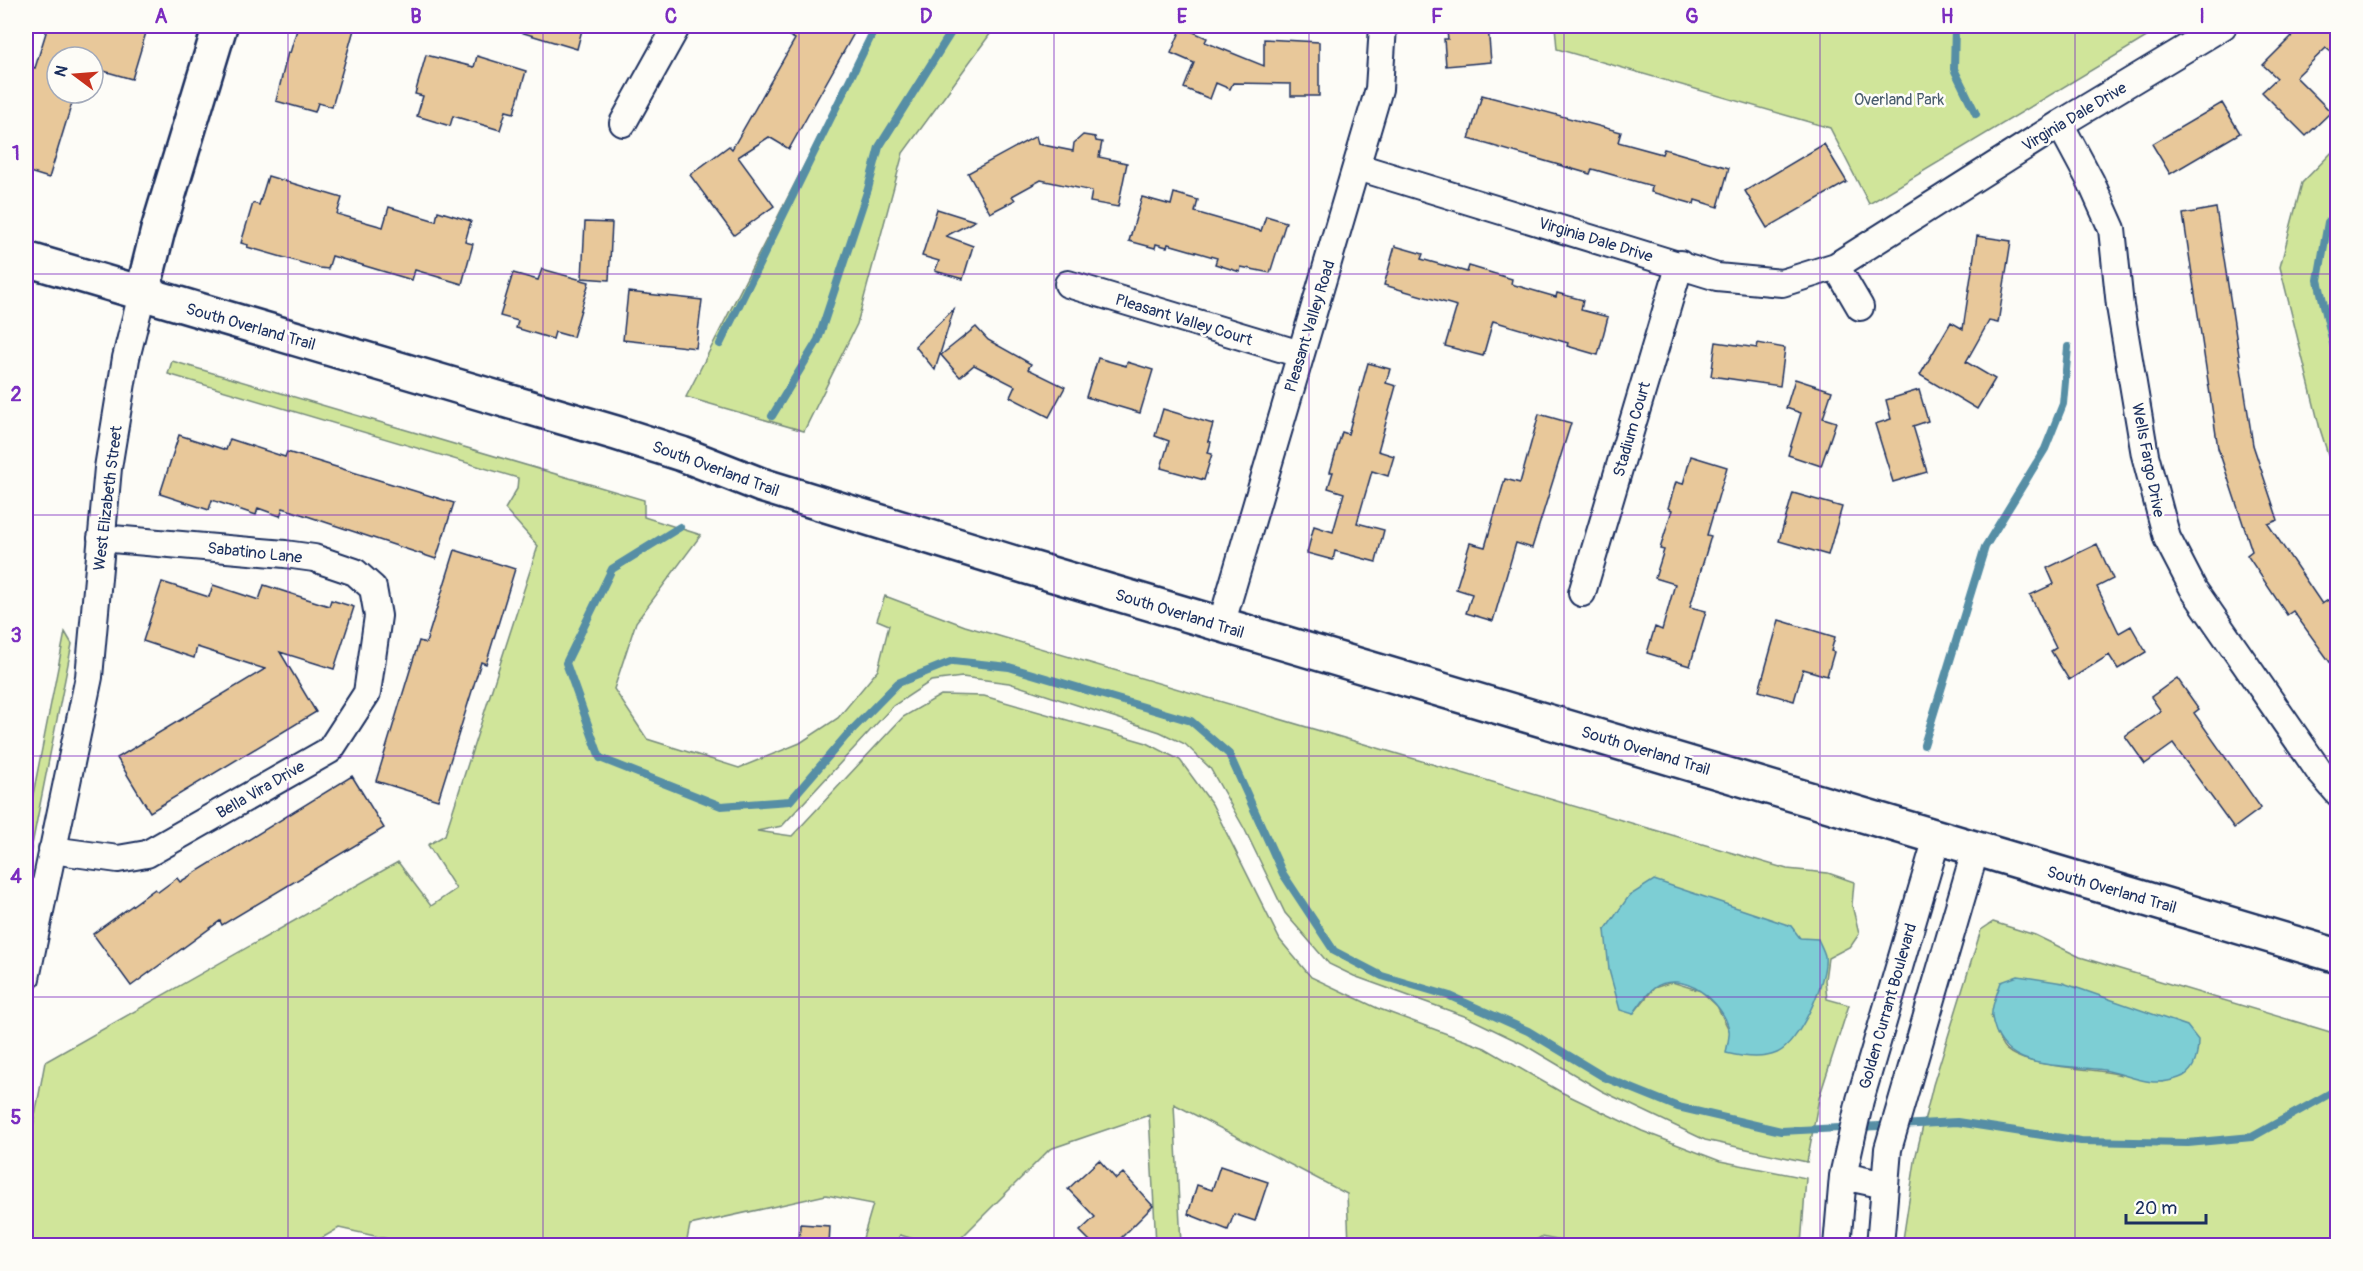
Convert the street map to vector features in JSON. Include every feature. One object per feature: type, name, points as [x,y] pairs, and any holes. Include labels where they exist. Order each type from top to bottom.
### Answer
[{"type":"main road","name":"West Elizabeth Street","points":[[142,294],[158,230],[220,26]]},
{"type":"main road","name":"South Overland Trail","points":[[26,259],[682,454],[761,485],[1221,625],[2337,956]]},
{"type":"street","points":[[623,123],[677,26]]},
{"type":"street","name":"Pleasant Valley Road","points":[[1221,625],[1300,354],[1358,167],[1379,89],[1383,26]]},
{"type":"street","name":"Virginia Dale Drive","points":[[1358,167],[1680,264],[1717,278],[1782,283],[1836,266],[2060,124],[2223,26]]},
{"type":"street","name":"Wells Fargo Drive","points":[[2060,124],[2091,182],[2112,229],[2120,306],[2145,455],[2167,538],[2194,590],[2319,771],[2337,793]]},
{"type":"street","name":"Stadium Court","points":[[1582,593],[1680,264]]},
{"type":"street","points":[[1836,266],[1860,307]]},
{"type":"street","name":"Pleasant Valley Court","points":[[1068,284],[1300,354]]},
{"type":"street","name":"West Elizabeth Street","points":[[26,978],[89,677],[108,468],[123,377],[142,294]]},
{"type":"street","name":"Sabatino Lane","points":[[101,538],[314,558],[356,572],[373,588],[378,616]]},
{"type":"street","name":"Bella Vira Drive","points":[[52,849],[118,859],[147,854],[330,750],[367,693],[378,616]]},
{"type":"street","name":"Golden Currant Boulevard","points":[[1837,1245],[1843,1176],[1860,1100],[1937,838]]},
{"type":"street","points":[[1880,1245],[1888,1149],[1976,848]]},
{"type":"street","points":[[1843,1176],[1885,1185]]},
{"type":"green space","points":[[875,26],[996,26],[903,153],[857,324],[804,431],[686,397]]},
{"type":"green space","name":"Overland Park","points":[[1555,26],[2165,26],[1869,204],[1830,128],[1557,49]]},
{"type":"green space","points":[[2337,147],[2337,483],[2320,429],[2280,267],[2302,183]]},
{"type":"green space","points":[[172,361],[644,500],[644,517],[701,535],[636,622],[614,689],[647,739],[739,768],[800,743],[838,718],[878,670],[889,625],[877,620],[885,596],[965,626],[1787,869],[1828,873],[1854,882],[1852,905],[1859,934],[1851,946],[1828,958],[1825,980],[1827,999],[1849,1005],[1819,1098],[1807,1162],[1705,1140],[1602,1091],[1523,1044],[1467,1017],[1354,976],[1329,964],[1285,913],[1245,830],[1210,768],[1185,744],[1160,732],[1009,683],[962,677],[931,681],[893,706],[782,826],[757,831],[792,836],[903,717],[941,695],[984,696],[1147,743],[1180,760],[1212,804],[1280,940],[1311,977],[1377,1008],[1485,1048],[1561,1092],[1642,1131],[1720,1161],[1806,1178],[1801,1245],[1589,1246],[1541,1237],[1525,1246],[1349,1245],[1347,1194],[1174,1104],[1181,1244],[1156,1244],[1149,1115],[1050,1149],[954,1245],[934,1245],[900,1235],[896,1245],[861,1245],[873,1204],[826,1195],[690,1225],[686,1245],[420,1246],[339,1228],[310,1245],[26,1246],[26,1164],[45,1062],[398,862],[431,906],[456,889],[428,845],[445,835],[538,546],[505,509],[517,489],[518,478],[168,374]],"holes":[[[1605,930],[1793,1038],[1729,1030],[1717,1006],[1701,991],[1672,982],[1654,988],[1633,1014]]]},
{"type":"green space","points":[[65,632],[72,644],[26,875],[26,830]]},
{"type":"green space","points":[[1993,922],[2035,935],[2080,957],[2337,1034],[2337,1245],[1902,1246],[1916,1155],[1933,1085],[1981,930]],"holes":[[[1991,1016],[2122,1075],[2040,1063],[2012,1054],[2001,1043]]]},
{"type":"water","points":[[1654,880],[1791,926],[1800,938],[1818,939],[1825,956],[1822,980],[1803,1025],[1786,1047],[1765,1057],[1745,1057],[1726,1053],[1729,1030],[1719,1008],[1700,991],[1676,982],[1665,983],[1654,988],[1633,1014],[1620,1010],[1609,970],[1605,930],[1629,896]]},
{"type":"water","points":[[2018,976],[2063,983],[2187,1026],[2198,1040],[2192,1067],[2189,1072],[2179,1078],[2149,1082],[2104,1070],[2052,1065],[2020,1057],[2007,1048],[1998,1035],[1992,1017],[1993,1005],[2001,982]]},
{"type":"building","points":[[48,26],[148,26],[132,79],[105,71],[105,45],[45,45],[45,105],[71,105],[49,178],[26,171],[26,65],[35,68]]},
{"type":"building","points":[[298,26],[355,26],[332,107],[318,103],[315,112],[276,101],[288,52],[290,53]]},
{"type":"building","points":[[518,26],[583,26],[577,49],[517,31]]},
{"type":"building","points":[[771,26],[858,26],[789,149],[769,137],[738,157],[774,206],[734,235],[690,175],[729,146],[732,149],[795,39]]},
{"type":"building","points":[[1446,26],[1488,26],[1491,62],[1446,66],[1444,39],[1448,39]]},
{"type":"building","points":[[2299,26],[2337,26],[2337,57],[2326,48],[2296,77],[2331,112],[2306,136],[2262,92],[2277,78],[2263,65],[2301,27]]},
{"type":"building","points":[[1182,27],[1207,38],[1205,42],[1264,66],[1264,39],[1319,42],[1319,96],[1291,96],[1291,84],[1233,83],[1230,89],[1216,83],[1210,99],[1184,88],[1194,63],[1171,53]]},
{"type":"building","points":[[426,55],[474,67],[477,56],[526,71],[514,113],[506,111],[500,130],[453,116],[450,126],[417,116],[423,96],[415,94]]},
{"type":"building","points":[[1482,95],[1621,132],[1618,142],[1662,154],[1664,149],[1729,168],[1718,207],[1695,200],[1694,204],[1651,192],[1652,186],[1592,169],[1590,174],[1469,139]]},
{"type":"building","points":[[2222,103],[2240,133],[2170,174],[2152,144]]},
{"type":"building","points":[[1083,135],[1095,137],[1096,141],[1102,142],[1099,157],[1127,163],[1118,207],[1090,202],[1092,191],[1041,180],[1012,196],[1015,200],[990,213],[968,173],[1036,136],[1038,144],[1073,151],[1074,143]]},
{"type":"building","points":[[1824,144],[1847,182],[1767,228],[1745,191]]},
{"type":"building","points":[[268,176],[342,198],[337,214],[383,227],[389,207],[436,221],[438,211],[471,221],[465,242],[473,244],[462,284],[415,270],[412,280],[332,256],[328,269],[320,268],[247,247],[248,245],[241,243],[253,203],[259,205]]},
{"type":"building","points":[[1174,193],[1198,200],[1195,212],[1261,231],[1266,216],[1286,222],[1270,273],[1241,267],[1240,272],[1215,264],[1217,258],[1168,244],[1167,247],[1156,244],[1155,248],[1129,241],[1142,197],[1171,205]]},
{"type":"building","points":[[2216,208],[2253,445],[2278,520],[2268,524],[2322,604],[2328,600],[2337,612],[2337,672],[2293,611],[2287,615],[2247,555],[2252,551],[2218,448],[2183,214]]},
{"type":"building","points":[[937,209],[975,221],[946,236],[973,246],[963,279],[935,271],[939,261],[922,256]]},
{"type":"building","points":[[585,222],[612,223],[609,280],[582,278]]},
{"type":"building","points":[[1977,236],[2011,241],[1998,323],[1989,321],[1966,362],[1995,379],[1977,409],[1920,375],[1951,322],[1963,329]]},
{"type":"building","points":[[1395,246],[1423,254],[1421,259],[1467,272],[1469,266],[1512,279],[1511,284],[1556,297],[1557,293],[1583,300],[1581,310],[1608,317],[1598,355],[1567,346],[1568,343],[1493,321],[1483,356],[1445,346],[1457,306],[1384,285]]},
{"type":"building","points":[[542,269],[589,282],[573,337],[555,332],[553,339],[516,328],[518,321],[500,316],[513,273],[538,280]]},
{"type":"building","points":[[628,292],[702,300],[696,348],[623,340]]},
{"type":"building","points":[[954,309],[935,370],[915,346]]},
{"type":"building","points":[[976,327],[988,340],[1031,364],[1028,369],[1065,387],[1049,417],[1010,397],[1015,386],[974,365],[960,377],[941,355]]},
{"type":"building","points":[[1716,342],[1757,348],[1758,343],[1785,348],[1780,386],[1711,376]]},
{"type":"building","points":[[1098,358],[1126,366],[1127,362],[1153,370],[1140,413],[1086,397]]},
{"type":"building","points":[[1368,363],[1390,369],[1386,383],[1396,386],[1378,451],[1394,456],[1388,476],[1372,471],[1357,523],[1384,530],[1376,562],[1335,551],[1333,560],[1307,553],[1314,526],[1333,532],[1344,493],[1328,488],[1333,472],[1330,472],[1342,432],[1348,434]]},
{"type":"building","points":[[1795,379],[1832,391],[1823,418],[1836,422],[1821,466],[1788,455],[1801,413],[1786,408]]},
{"type":"building","points":[[1919,390],[1928,421],[1913,426],[1927,472],[1893,482],[1875,424],[1891,419],[1886,400]]},
{"type":"building","points":[[1163,409],[1213,424],[1208,441],[1211,442],[1208,453],[1212,454],[1204,480],[1161,468],[1169,441],[1155,436]]},
{"type":"building","points":[[1539,414],[1571,423],[1532,548],[1516,543],[1493,621],[1466,613],[1472,594],[1456,589],[1470,543],[1485,547],[1505,479],[1520,483]]},
{"type":"building","points":[[179,435],[226,450],[230,439],[285,457],[287,452],[454,503],[436,559],[283,508],[280,516],[258,508],[256,515],[212,500],[209,510],[160,494]]},
{"type":"building","points":[[1691,456],[1727,467],[1707,535],[1711,536],[1690,607],[1706,611],[1690,666],[1647,653],[1655,627],[1662,630],[1675,584],[1655,578],[1664,550],[1660,549],[1672,510],[1668,508],[1676,482],[1683,484]]},
{"type":"building","points":[[1793,493],[1842,507],[1828,555],[1779,541]]},
{"type":"building","points":[[2097,544],[2113,579],[2097,587],[2119,633],[2131,626],[2146,652],[2118,669],[2109,655],[2069,680],[2051,651],[2056,648],[2030,595],[2054,584],[2047,568]]},
{"type":"building","points":[[455,550],[515,569],[486,664],[481,662],[438,800],[376,781],[419,641],[426,643]]},
{"type":"building","points":[[162,582],[209,597],[213,585],[259,600],[264,585],[329,606],[331,600],[354,607],[334,669],[280,652],[316,712],[150,812],[117,758],[265,669],[197,647],[194,658],[143,641]]},
{"type":"building","points":[[1779,620],[1835,637],[1831,651],[1834,652],[1827,676],[1803,669],[1794,701],[1759,691]]},
{"type":"building","points":[[2177,678],[2199,709],[2194,713],[2261,808],[2234,828],[2173,744],[2145,764],[2125,736],[2161,711],[2151,697]]},
{"type":"building","points":[[352,776],[384,828],[222,925],[220,921],[131,986],[93,934],[155,889],[158,892],[177,878],[180,882]]},
{"type":"building","points":[[1099,1160],[1116,1179],[1123,1173],[1153,1206],[1114,1245],[1094,1245],[1080,1231],[1095,1217],[1068,1189]]},
{"type":"building","points":[[1220,1166],[1268,1182],[1255,1221],[1234,1214],[1228,1230],[1188,1214],[1197,1185],[1212,1190]]},
{"type":"building","points":[[800,1224],[830,1226],[829,1245],[799,1245]]},
{"type":"waterway","points":[[720,344],[876,26]]},
{"type":"waterway","points":[[772,416],[818,340],[868,189],[879,147],[955,26]]},
{"type":"waterway","points":[[1955,26],[1954,69],[1976,114]]},
{"type":"waterway","points":[[2338,212],[2328,222],[2318,280],[2338,364]]},
{"type":"waterway","points":[[1924,745],[1985,547],[2045,449],[2063,404],[2068,347]]},
{"type":"waterway","points":[[680,527],[612,569],[566,663],[600,758],[721,806],[790,801],[846,736],[898,683],[953,661],[1009,667],[1191,721],[1229,754],[1283,874],[1334,951],[1382,976],[1450,996],[1528,1031],[1604,1077],[1678,1107],[1781,1131],[1957,1122],[2081,1141],[2188,1143],[2252,1137],[2338,1089]]}]
